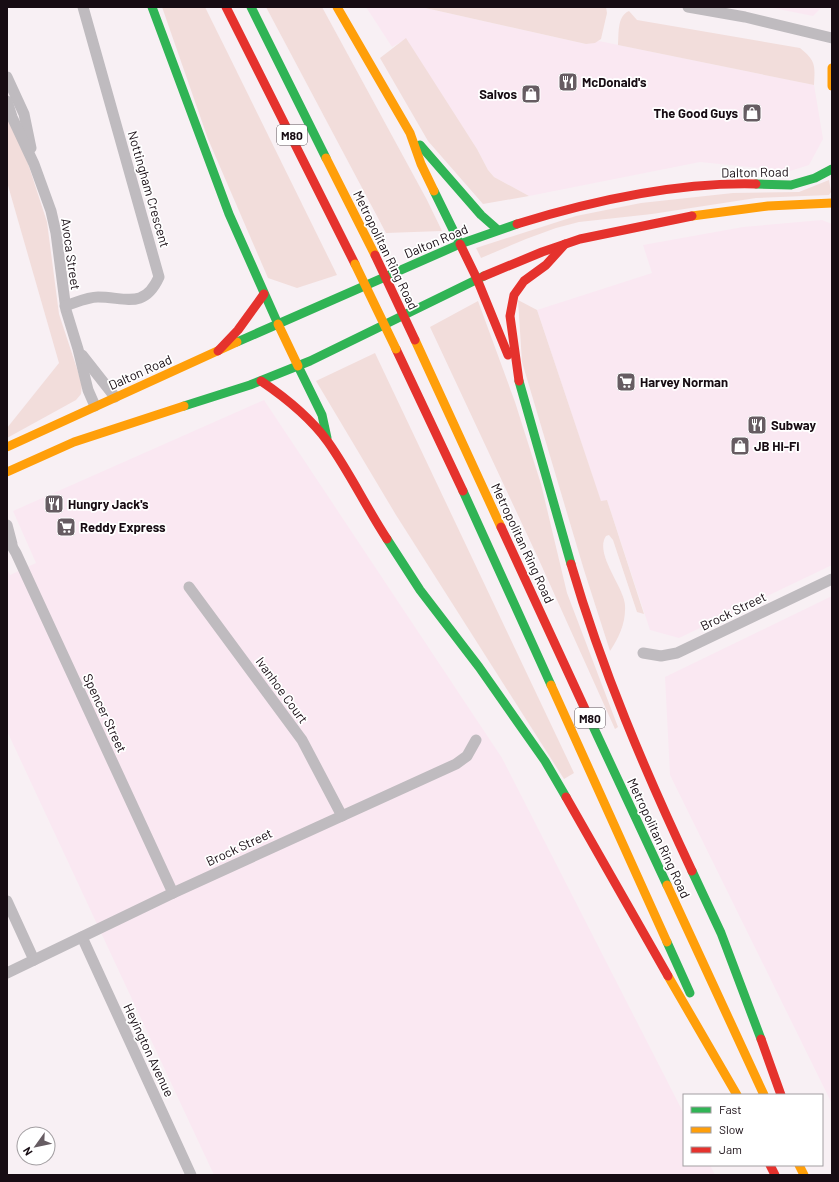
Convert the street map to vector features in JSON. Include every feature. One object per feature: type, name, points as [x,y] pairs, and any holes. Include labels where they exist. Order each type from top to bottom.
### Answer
[{"type":"main road","points":[[152,7],[229,214],[264,294],[322,415],[328,442]]},
{"type":"main road","name":"M80","points":[[226,7],[355,264],[453,469],[737,1094]]},
{"type":"main road","name":"Metropolitan Ring Road","points":[[251,7],[375,255],[764,1094]]},
{"type":"main road","points":[[337,7],[410,133],[480,215],[498,230]]},
{"type":"main road","points":[[832,68],[832,86]]},
{"type":"main road","points":[[410,133],[421,164],[477,279],[499,336],[516,371]]},
{"type":"main road","name":"Dalton Road","points":[[7,447],[278,324],[460,244],[498,230],[557,212],[625,197],[653,192],[725,185],[791,185],[815,178],[832,169]]},
{"type":"main road","points":[[7,472],[39,456],[106,431],[261,381],[298,366],[477,279],[565,244],[592,236],[707,214],[755,208],[832,203]]},
{"type":"main road","points":[[565,244],[546,265],[524,281],[514,296],[510,316],[516,371],[556,516],[599,650],[625,720],[677,839],[721,933],[744,990],[781,1094]]},
{"type":"main road","points":[[218,351],[238,330],[264,294]]},
{"type":"main road","points":[[261,381],[281,394],[306,416],[328,442],[379,527],[420,590],[479,667],[545,761],[736,1094]]},
{"type":"main road","points":[[770,1166],[775,1175]]},
{"type":"main road","points":[[800,1166],[805,1175]]},
{"type":"street","name":"Nottingham Crescent","points":[[65,306],[96,297],[124,301],[135,300],[151,292],[159,277],[83,7]]},
{"type":"street","points":[[688,7],[745,17],[832,38]]},
{"type":"street","name":"Avoca Street","points":[[7,77],[24,114],[34,164]]},
{"type":"street","name":"Avoca Street","points":[[7,101],[12,117],[34,164],[44,190],[56,233],[65,306],[88,390],[95,406]]},
{"type":"street","name":"Avoca Street","points":[[78,349],[88,364],[107,384],[115,397]]},
{"type":"street","name":"Spencer Street","points":[[7,525],[9,541],[173,893]]},
{"type":"street","name":"Brock Street","points":[[643,653],[661,656],[676,653],[832,579]]},
{"type":"street","name":"Ivanhoe Court","points":[[189,587],[302,740],[342,816]]},
{"type":"street","name":"Brock Street","points":[[7,973],[173,893],[456,764],[467,756],[476,740]]},
{"type":"street","points":[[7,901],[34,960]]},
{"type":"street","name":"Heyington Avenue","points":[[82,937],[191,1175]]},
{"type":"shaded area","points":[[162,7],[205,7],[337,275],[297,288],[268,278],[208,139]]},
{"type":"shaded area","points":[[266,7],[322,7],[427,200],[442,231],[386,233]]},
{"type":"shaded area","points":[[366,7],[421,7],[586,44],[599,41],[814,85],[823,139],[809,165],[790,171],[700,162],[529,196],[494,177],[488,170],[477,149],[406,39],[392,47]]},
{"type":"shaded area","points":[[421,7],[606,7],[607,13],[601,39],[595,43],[586,44]]},
{"type":"shaded area","points":[[768,7],[822,7],[813,16]]},
{"type":"shaded area","points":[[629,11],[637,20],[800,48],[812,60],[814,68],[814,85],[618,45],[622,17]]},
{"type":"shaded area","points":[[406,38],[477,149],[488,170],[494,177],[529,196],[483,204],[428,141],[380,58]]},
{"type":"shaded area","points":[[7,115],[22,145],[47,222],[59,314],[82,384],[81,394],[76,400],[7,438],[7,428],[59,363],[7,182]]},
{"type":"shaded area","points":[[829,180],[831,192],[829,195],[756,198],[652,214],[579,222],[556,228],[526,239],[481,258],[476,248],[576,216],[641,203],[733,193],[799,192]]},
{"type":"shaded area","points":[[822,220],[832,224],[832,565],[679,638],[650,630],[607,500],[601,502],[537,310],[652,273],[643,245],[743,227]]},
{"type":"shaded area","points":[[518,300],[537,310],[601,501],[607,500],[644,614],[637,612],[613,540],[609,535],[606,536],[603,543],[606,561],[620,589],[625,605],[621,630],[610,651],[584,570],[522,362]]},
{"type":"shaded area","points":[[478,301],[515,402],[541,484],[567,593],[618,727],[615,729],[539,560],[430,327]]},
{"type":"shaded area","points":[[375,353],[574,773],[564,779],[396,515],[316,381]]},
{"type":"shaded area","points":[[264,400],[502,758],[683,1112],[683,1166],[710,1166],[715,1175],[214,1175],[7,731],[7,569],[10,575],[36,563],[13,511]]},
{"type":"shaded area","points":[[832,596],[832,1104],[670,775],[665,677]]},
{"type":"traffic: fast","points":[[152,7],[229,214],[278,324]]},
{"type":"traffic: fast","points":[[251,7],[326,158]]},
{"type":"traffic: fast","points":[[420,145],[481,215],[498,230]]},
{"type":"traffic: fast","points":[[756,184],[791,185],[815,178],[832,169]]},
{"type":"traffic: fast","points":[[434,191],[460,244]]},
{"type":"traffic: fast","points":[[237,342],[460,244],[517,224]]},
{"type":"traffic: fast","points":[[184,406],[250,385],[310,361],[484,276]]},
{"type":"traffic: fast","points":[[298,366],[322,415],[327,438]]},
{"type":"traffic: fast","points":[[519,381],[571,564]]},
{"type":"traffic: fast","points":[[463,491],[551,685]]},
{"type":"traffic: fast","points":[[387,539],[420,590],[479,667],[545,761],[566,797]]},
{"type":"traffic: fast","points":[[591,722],[667,885]]},
{"type":"traffic: fast","points":[[692,871],[721,933],[761,1039]]},
{"type":"traffic: fast","points":[[667,942],[690,993]]},
{"type":"traffic: slow","points":[[337,7],[410,133],[421,164],[434,191]]},
{"type":"traffic: slow","points":[[832,68],[832,86]]},
{"type":"traffic: slow","points":[[326,158],[375,255]]},
{"type":"traffic: slow","points":[[692,216],[768,206],[832,203]]},
{"type":"traffic: slow","points":[[355,264],[396,349]]},
{"type":"traffic: slow","points":[[278,324],[298,366]]},
{"type":"traffic: slow","points":[[415,340],[501,527]]},
{"type":"traffic: slow","points":[[7,447],[237,342]]},
{"type":"traffic: slow","points":[[7,472],[74,442],[184,406]]},
{"type":"traffic: slow","points":[[551,685],[667,942]]},
{"type":"traffic: slow","points":[[667,885],[764,1094]]},
{"type":"traffic: slow","points":[[668,976],[736,1094]]},
{"type":"traffic: slow","points":[[800,1166],[804,1175]]},
{"type":"traffic: jam","points":[[226,7],[355,264]]},
{"type":"traffic: jam","points":[[517,224],[575,208],[635,195],[696,186],[756,184]]},
{"type":"traffic: jam","points":[[484,276],[542,252],[580,239],[692,216]]},
{"type":"traffic: jam","points":[[460,244],[477,279]]},
{"type":"traffic: jam","points":[[519,381],[510,316],[514,295],[524,281],[546,265],[565,244]]},
{"type":"traffic: jam","points":[[375,255],[415,340]]},
{"type":"traffic: jam","points":[[477,279],[508,355]]},
{"type":"traffic: jam","points":[[218,351],[238,330],[264,294]]},
{"type":"traffic: jam","points":[[396,349],[463,491]]},
{"type":"traffic: jam","points":[[261,381],[297,408],[321,433],[344,466],[387,539]]},
{"type":"traffic: jam","points":[[501,527],[591,722]]},
{"type":"traffic: jam","points":[[571,564],[596,643],[626,720],[641,758],[692,871]]},
{"type":"traffic: jam","points":[[566,797],[668,976]]},
{"type":"traffic: jam","points":[[761,1039],[781,1094]]},
{"type":"traffic: jam","points":[[770,1166],[775,1175]]},
{"type":"place","name":"McDonald's","points":[[568,82]]},
{"type":"place","name":"Salvos","points":[[531,94]]},
{"type":"place","name":"The Good Guys","points":[[752,113]]},
{"type":"place","name":"Harvey Norman","points":[[626,382]]},
{"type":"place","name":"Subway","points":[[757,425]]},
{"type":"place","name":"JB Hi-Fi","points":[[740,446]]},
{"type":"place","name":"Hungry Jack's","points":[[54,504]]},
{"type":"place","name":"Reddy Express","points":[[66,527]]}]
